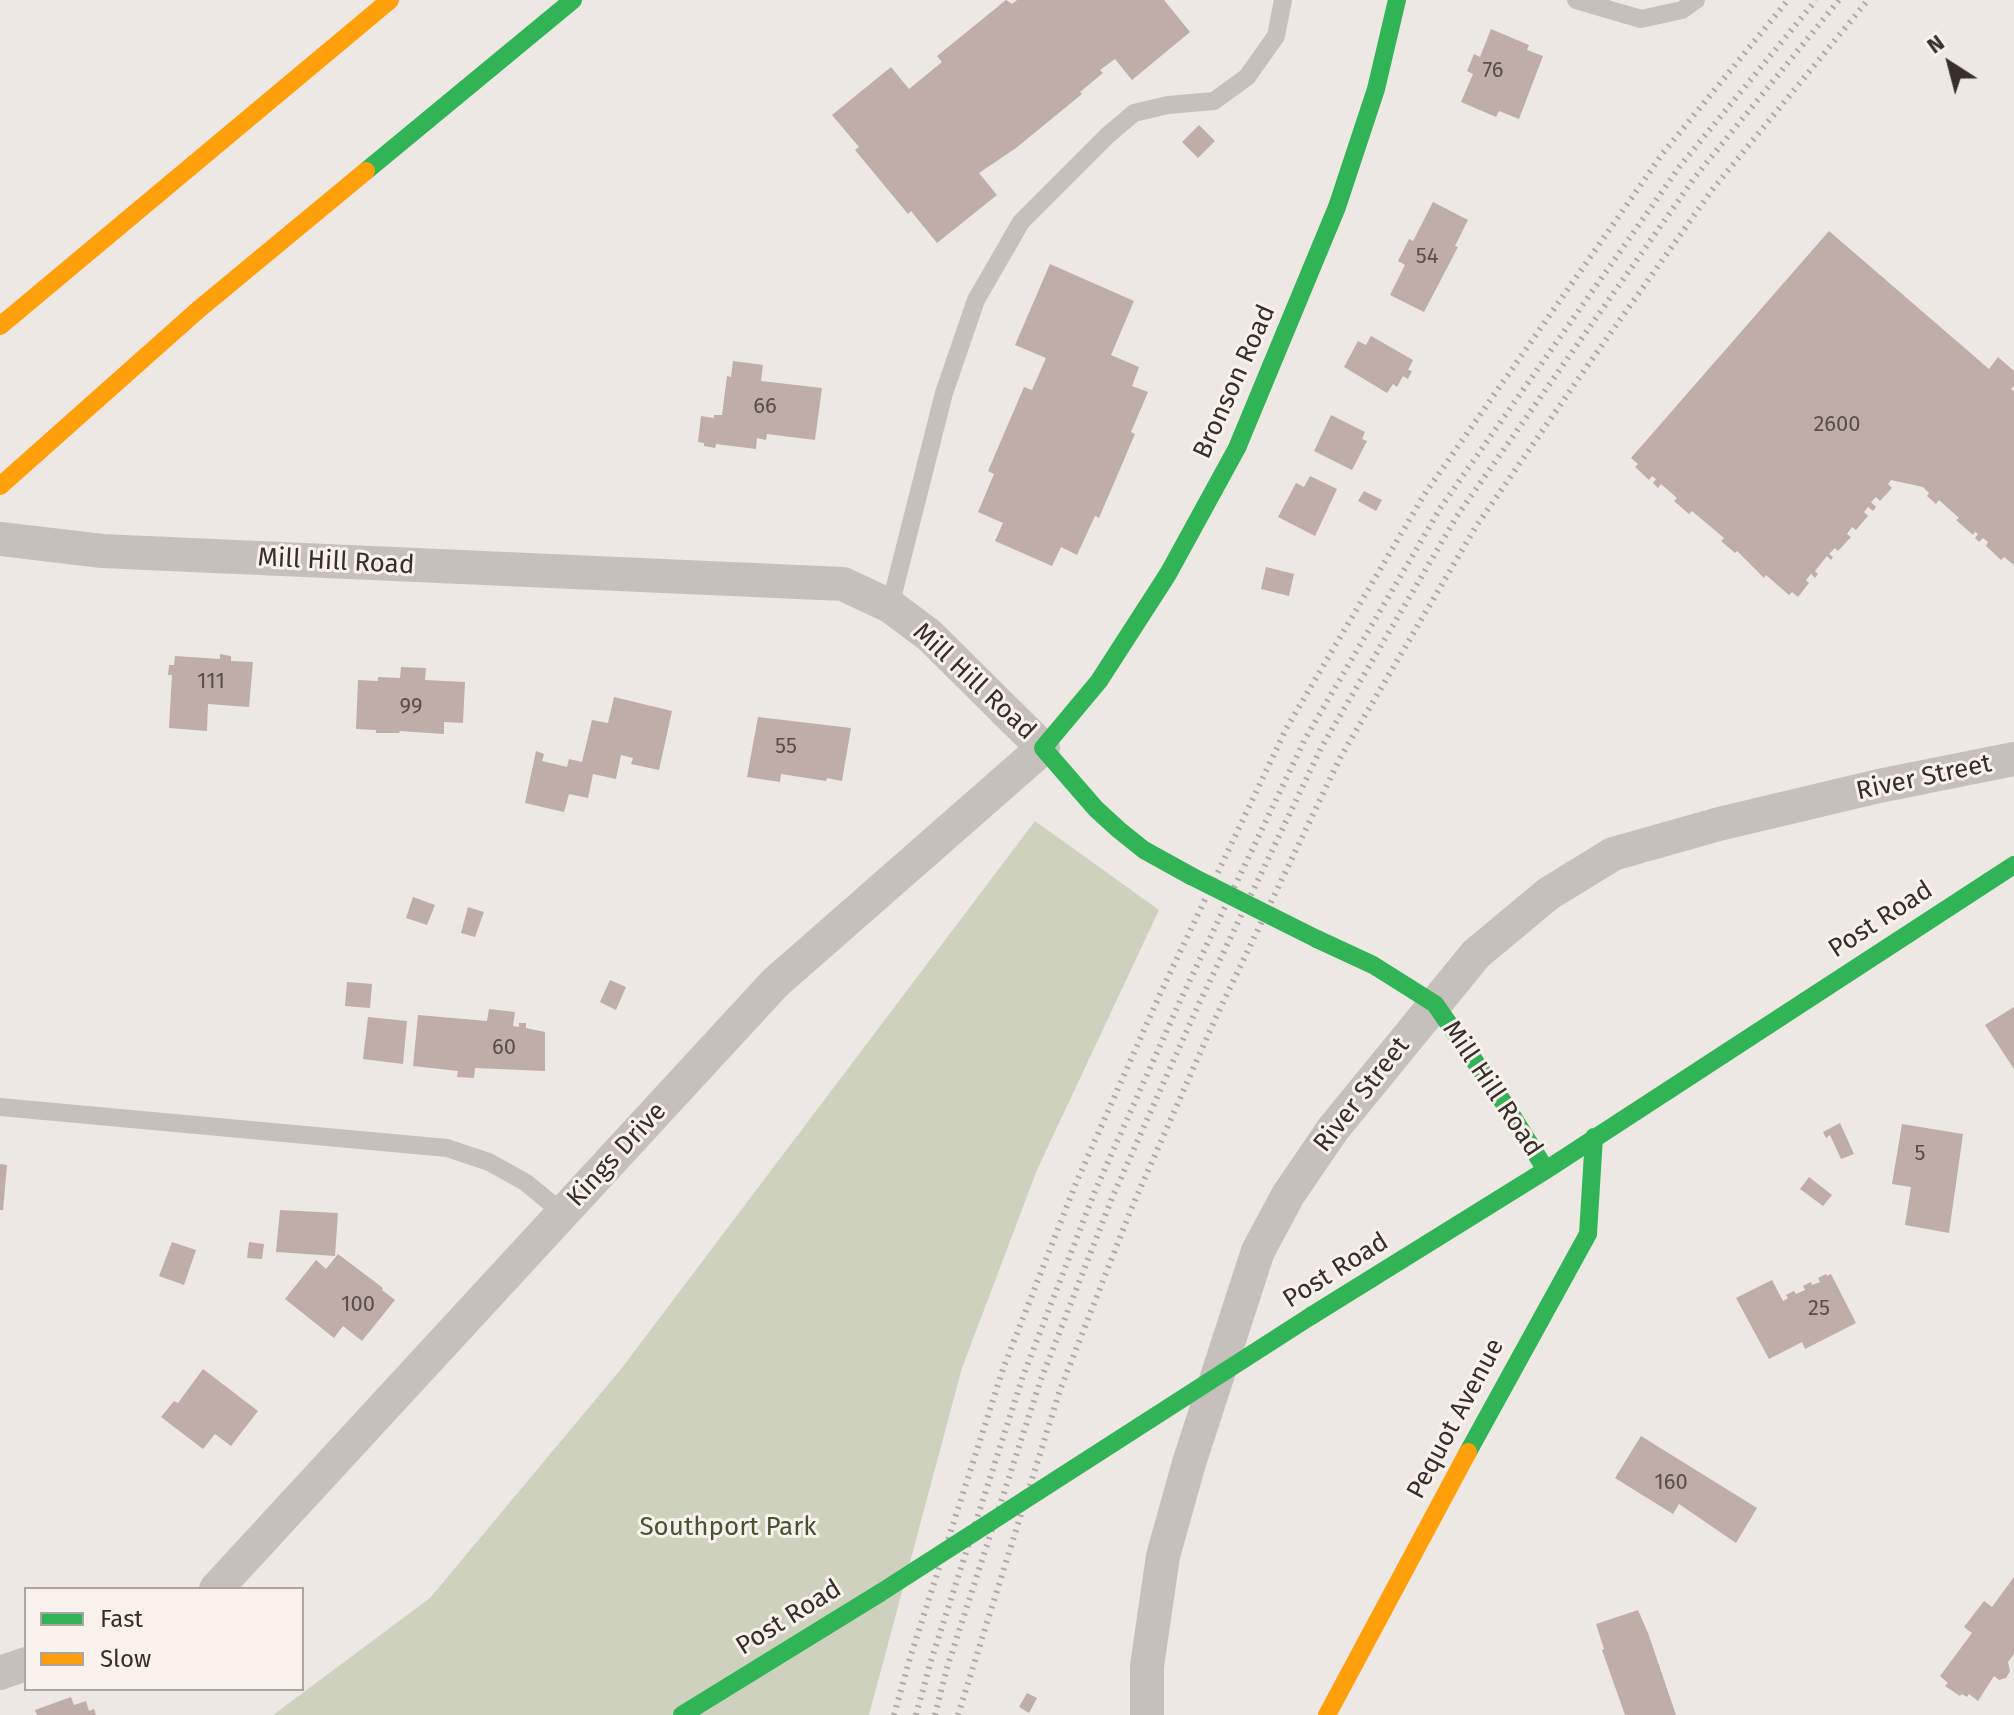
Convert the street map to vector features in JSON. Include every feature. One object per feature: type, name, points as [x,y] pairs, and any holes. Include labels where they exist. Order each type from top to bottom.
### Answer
[{"type":"main road","points":[[0,326],[390,0]]},
{"type":"main road","points":[[0,486],[198,310],[573,0]]},
{"type":"main road","name":"Bronson Road","points":[[1043,748],[1099,681],[1151,601],[1237,448],[1337,207],[1376,89],[1397,0]]},
{"type":"main road","name":"Mill Hill Road","points":[[1043,748],[1096,809],[1144,850],[1373,965],[1435,1004],[1546,1170]]},
{"type":"main road","name":"Post Road","points":[[682,1715],[880,1593],[1311,1316],[1546,1170],[2014,865]]},
{"type":"main road","name":"Pequot Avenue","points":[[1327,1715],[1588,1234],[1594,1137]]},
{"type":"street","name":"Mill Hill Road","points":[[0,539],[102,551],[843,584],[890,606],[929,635],[1043,748]]},
{"type":"street","name":"Kings Drive","points":[[218,1587],[775,983],[1043,748]]},
{"type":"street","name":"River Street","points":[[1147,1715],[1147,1666],[1163,1556],[1189,1463],[1258,1251],[1288,1195],[1333,1129],[1476,954],[1548,894],[1613,854],[1719,824],[1879,786],[2014,759]]},
{"type":"street","points":[[0,1673],[24,1665]]},
{"type":"lane","points":[[890,606],[944,393],[976,300],[1021,222],[1134,113],[1168,105],[1214,101],[1247,77],[1276,36],[1283,0]]},
{"type":"lane","points":[[1576,0],[1641,19],[1682,10],[1696,0]]},
{"type":"lane","points":[[0,1107],[447,1148],[489,1162],[525,1182],[563,1213]]},
{"type":"green space","name":"Southport Park","points":[[1035,821],[1159,910],[1037,1170],[962,1368],[869,1715],[273,1715],[430,1598],[621,1369]]},
{"type":"building","points":[[1006,0],[1012,4],[1017,0],[1164,0],[1190,32],[1132,80],[1115,59],[1100,70],[1103,73],[1080,92],[1082,94],[1016,148],[979,173],[997,195],[937,243],[911,211],[908,214],[855,150],[859,147],[832,115],[891,67],[909,89],[942,62],[937,56]]},
{"type":"building","points":[[1491,29],[1529,45],[1527,50],[1543,56],[1519,119],[1499,111],[1496,117],[1461,102],[1473,74],[1467,71],[1474,54],[1480,57]]},
{"type":"building","points":[[1199,125],[1215,141],[1198,158],[1182,142]]},
{"type":"building","points":[[1433,202],[1468,220],[1455,246],[1458,247],[1424,312],[1390,295],[1405,265],[1398,261],[1409,239],[1413,241]]},
{"type":"building","points":[[1829,231],[1989,369],[1998,357],[2014,371],[2014,386],[2011,389],[2014,391],[2014,565],[2004,557],[2001,560],[1986,546],[1988,542],[1983,538],[1979,542],[1975,538],[1978,534],[1975,532],[1973,535],[1939,500],[1936,504],[1923,487],[1891,480],[1888,484],[1892,488],[1880,501],[1876,497],[1871,502],[1876,507],[1873,511],[1868,507],[1864,512],[1868,516],[1856,530],[1852,527],[1847,534],[1851,537],[1838,551],[1835,548],[1829,554],[1833,557],[1831,560],[1827,556],[1815,571],[1818,574],[1815,578],[1811,574],[1806,580],[1809,583],[1798,597],[1792,592],[1789,595],[1721,541],[1724,538],[1692,511],[1689,514],[1674,501],[1677,498],[1661,484],[1658,488],[1653,483],[1656,479],[1652,476],[1649,480],[1635,467],[1638,464],[1631,458]]},
{"type":"building","points":[[1050,264],[1134,301],[1111,355],[1139,367],[1132,386],[1148,392],[1131,432],[1135,434],[1099,518],[1095,516],[1077,555],[1061,547],[1052,566],[995,541],[1003,523],[978,512],[994,474],[988,471],[1024,387],[1032,390],[1046,358],[1015,345]]},
{"type":"building","points":[[1371,336],[1413,360],[1408,379],[1403,376],[1397,387],[1393,384],[1387,393],[1344,367],[1358,341],[1366,345]]},
{"type":"building","points":[[733,361],[763,365],[761,381],[822,388],[815,440],[767,434],[766,440],[757,438],[756,449],[716,444],[715,448],[698,442],[701,416],[714,418],[714,415],[722,415],[727,376],[731,377]]},
{"type":"building","points":[[1331,415],[1365,432],[1362,439],[1367,441],[1352,470],[1314,451]]},
{"type":"building","points":[[1310,476],[1337,489],[1315,536],[1278,517],[1296,483],[1304,487]]},
{"type":"building","points":[[1364,491],[1382,500],[1376,511],[1358,501]]},
{"type":"building","points":[[1266,567],[1294,574],[1289,596],[1261,589]]},
{"type":"building","points":[[220,654],[231,656],[231,661],[253,662],[249,707],[208,704],[207,731],[169,728],[172,675],[168,675],[169,665],[174,665],[175,656],[220,659]]},
{"type":"building","points":[[401,667],[426,668],[425,680],[465,682],[463,723],[444,722],[444,734],[376,733],[376,730],[356,729],[358,680],[400,678]]},
{"type":"building","points":[[614,697],[672,711],[659,770],[631,764],[633,758],[621,755],[616,779],[593,774],[588,798],[569,794],[564,812],[525,803],[536,751],[544,754],[542,761],[567,767],[569,759],[582,762],[592,720],[608,723]]},
{"type":"building","points":[[758,717],[851,728],[842,781],[781,774],[780,782],[747,777]]},
{"type":"building","points":[[413,897],[435,905],[427,925],[406,918]]},
{"type":"building","points":[[468,907],[484,912],[475,937],[461,933]]},
{"type":"building","points":[[610,980],[626,987],[616,1010],[600,1002]]},
{"type":"building","points":[[347,982],[372,984],[370,1008],[345,1006]]},
{"type":"building","points":[[2014,1007],[2014,1069],[1985,1025]]},
{"type":"building","points":[[489,1009],[515,1012],[513,1026],[526,1023],[526,1028],[545,1032],[545,1071],[475,1068],[474,1078],[457,1077],[458,1071],[413,1066],[418,1015],[487,1021]]},
{"type":"building","points":[[368,1017],[407,1021],[403,1064],[363,1059]]},
{"type":"building","points":[[1840,1123],[1854,1154],[1841,1159],[1830,1135],[1826,1138],[1823,1132]]},
{"type":"building","points":[[1902,1124],[1963,1134],[1949,1233],[1905,1225],[1911,1187],[1892,1184]]},
{"type":"building","points":[[0,1164],[7,1165],[3,1210],[0,1210]]},
{"type":"building","points":[[1809,1177],[1832,1195],[1823,1206],[1800,1189]]},
{"type":"building","points":[[280,1210],[338,1213],[335,1256],[276,1252]]},
{"type":"building","points":[[172,1242],[196,1250],[184,1285],[159,1276]]},
{"type":"building","points":[[249,1242],[264,1244],[262,1259],[247,1258]]},
{"type":"building","points":[[338,1254],[395,1300],[362,1341],[343,1326],[334,1338],[285,1299],[316,1260],[326,1269]]},
{"type":"building","points":[[1831,1274],[1856,1323],[1805,1349],[1802,1342],[1769,1359],[1736,1298],[1772,1280],[1783,1301],[1788,1298],[1786,1295],[1794,1291],[1796,1294],[1805,1290],[1803,1286],[1820,1282],[1818,1278]]},
{"type":"building","points":[[203,1369],[258,1411],[231,1446],[215,1434],[203,1449],[161,1417],[174,1401],[178,1403]]},
{"type":"building","points":[[1641,1436],[1757,1508],[1736,1543],[1679,1504],[1673,1514],[1615,1478]]},
{"type":"building","points":[[2014,1577],[2014,1654],[2008,1662],[2010,1671],[2006,1678],[1999,1680],[1994,1676],[1978,1701],[1969,1694],[1967,1697],[1960,1696],[1945,1686],[1948,1683],[1940,1676],[1972,1633],[1964,1627],[1984,1601],[1992,1607]]},
{"type":"building","points":[[1638,1610],[1676,1715],[1625,1715],[1596,1624]]},
{"type":"building","points":[[1027,1693],[1037,1698],[1029,1713],[1019,1707]]},
{"type":"building","points":[[71,1697],[74,1705],[86,1701],[89,1711],[94,1709],[96,1715],[37,1715],[35,1710]]},
{"type":"railway","points":[[894,1715],[1003,1369],[1076,1183],[1161,992],[1286,729],[1424,495],[1663,153],[1788,0]]},
{"type":"railway","points":[[916,1715],[1023,1376],[1095,1191],[1180,1001],[1305,739],[1441,507],[1680,166],[1816,0]]},
{"type":"railway","points":[[935,1715],[947,1668],[1040,1382],[1112,1198],[1197,1008],[1321,748],[1457,516],[1695,177],[1839,0]]},
{"type":"railway","points":[[958,1715],[1060,1390],[1132,1207],[1216,1017],[1340,758],[1475,528],[1583,372],[1712,190],[1868,0]]},
{"type":"traffic: fast","points":[[366,171],[573,0]]},
{"type":"traffic: fast","points":[[1191,876],[1144,850],[1119,830],[1096,809],[1043,748],[1099,681],[1168,574],[1237,448],[1337,207],[1376,89],[1397,0]]},
{"type":"traffic: fast","points":[[1311,1316],[1546,1170],[2014,865]]},
{"type":"traffic: fast","points":[[1191,876],[1317,939]]},
{"type":"traffic: fast","points":[[1317,939],[1373,965],[1435,1004],[1546,1170]]},
{"type":"traffic: fast","points":[[1468,1452],[1588,1234],[1594,1137]]},
{"type":"traffic: fast","points":[[880,1593],[1311,1316]]},
{"type":"traffic: fast","points":[[682,1715],[880,1593]]},
{"type":"traffic: slow","points":[[0,326],[390,0]]},
{"type":"traffic: slow","points":[[0,486],[198,310],[366,171]]},
{"type":"traffic: slow","points":[[1327,1715],[1468,1452]]}]
